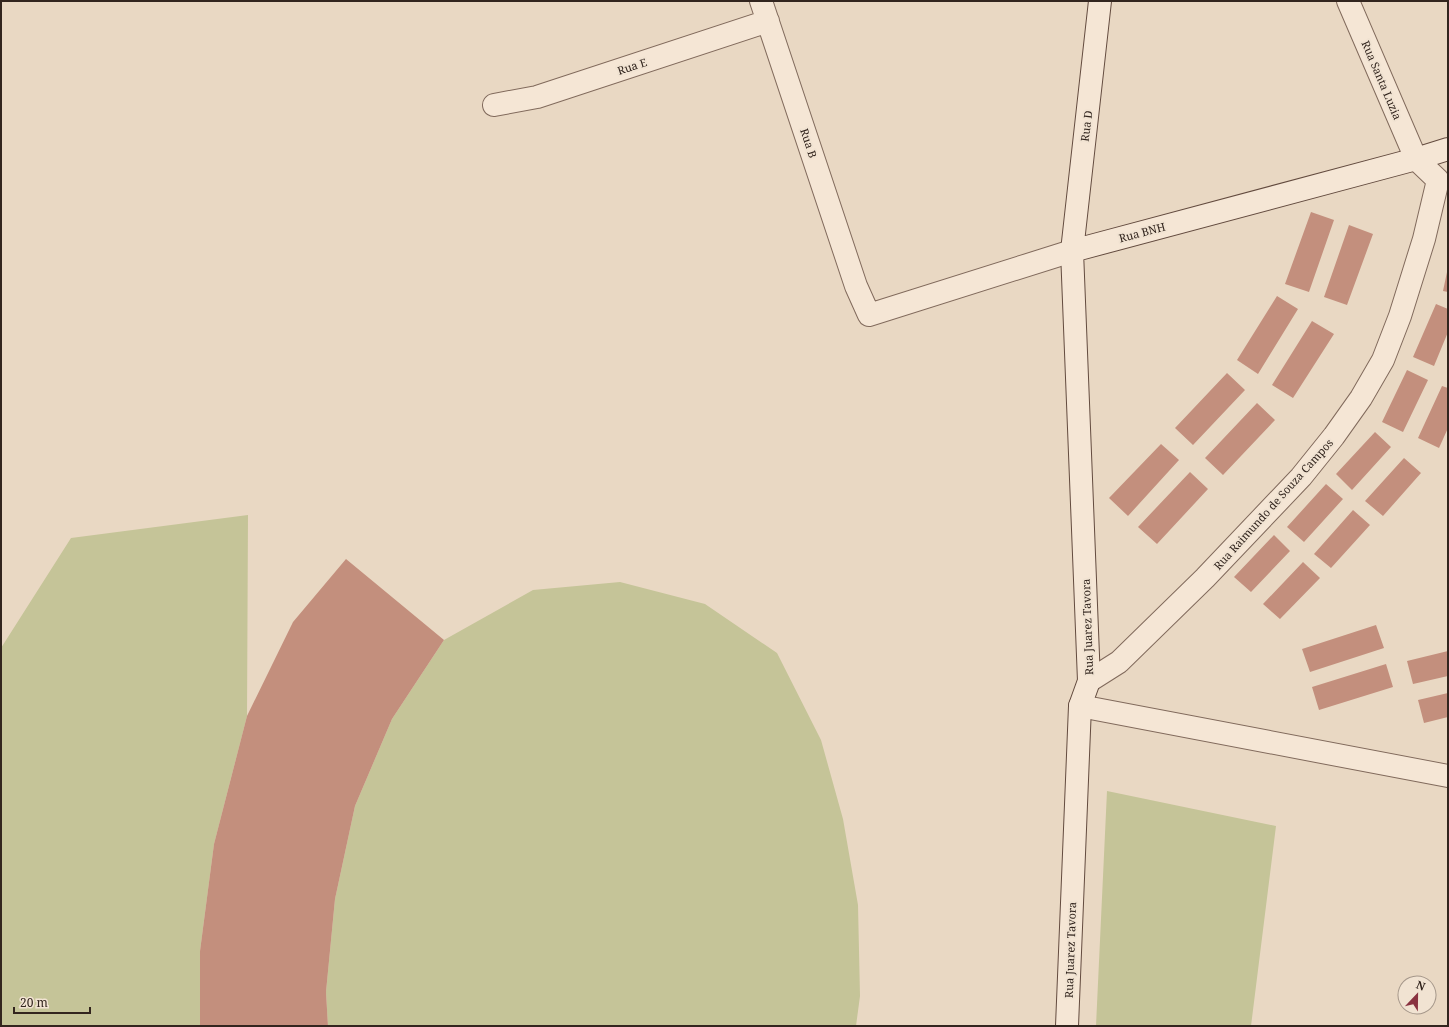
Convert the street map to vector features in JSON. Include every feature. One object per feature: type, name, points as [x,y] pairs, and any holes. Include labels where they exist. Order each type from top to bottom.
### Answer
[{"type":"street","name":"Rua D","points":[[1072,251],[1100,1]]},
{"type":"street","name":"Rua Santa Luzia","points":[[1348,1],[1416,159]]},
{"type":"street","name":"Rua E","points":[[494,104],[537,97],[765,11]]},
{"type":"street","name":"Rua B","points":[[765,11],[856,286]]},
{"type":"street","name":"Rua BNH","points":[[856,286],[869,315],[1072,251],[1416,159],[1448,149]]},
{"type":"street","name":"Rua Raimundo de Souza Campos","points":[[1089,681],[1119,662],[1205,578],[1301,477],[1334,436],[1361,398],[1383,360],[1400,316],[1424,239],[1438,180],[1416,159]]},
{"type":"street","name":"Rua Juarez Tavora","points":[[1067,1026],[1080,706],[1089,681],[1072,251]]},
{"type":"street","points":[[1080,706],[1448,776]]},
{"type":"green space","points":[[248,515],[247,716],[214,844],[200,951],[200,1026],[1,1026],[1,648],[71,538]]},
{"type":"green space","points":[[620,582],[705,604],[777,653],[821,740],[843,819],[858,905],[860,996],[856,1026],[328,1026],[326,992],[335,899],[355,806],[392,719],[444,640],[533,590]]},
{"type":"green space","points":[[1107,791],[1276,826],[1251,1026],[1096,1026]]},
{"type":"building","points":[[1311,212],[1334,220],[1309,292],[1285,284]]},
{"type":"building","points":[[1349,225],[1373,234],[1347,305],[1324,297]]},
{"type":"building","points":[[1448,272],[1448,292],[1443,291]]},
{"type":"building","points":[[1277,296],[1298,309],[1258,374],[1237,360]]},
{"type":"building","points":[[1436,304],[1448,309],[1448,332],[1434,366],[1413,357]]},
{"type":"building","points":[[1312,321],[1334,334],[1293,398],[1272,385]]},
{"type":"building","points":[[1407,370],[1428,380],[1403,432],[1382,422]]},
{"type":"building","points":[[1227,373],[1245,390],[1193,445],[1175,428]]},
{"type":"building","points":[[1442,386],[1448,388],[1448,428],[1439,448],[1418,438]]},
{"type":"building","points":[[1257,403],[1275,420],[1223,475],[1205,458]]},
{"type":"building","points":[[1375,432],[1391,447],[1352,490],[1336,474]]},
{"type":"building","points":[[1161,444],[1179,460],[1128,516],[1109,498]]},
{"type":"building","points":[[1404,458],[1421,473],[1383,516],[1365,501]]},
{"type":"building","points":[[1190,472],[1208,489],[1157,544],[1138,527]]},
{"type":"building","points":[[1326,484],[1343,499],[1304,542],[1287,527]]},
{"type":"building","points":[[1353,510],[1370,525],[1331,568],[1314,554]]},
{"type":"building","points":[[1274,535],[1290,551],[1251,592],[1234,577]]},
{"type":"building","points":[[346,559],[444,640],[392,719],[355,806],[335,899],[326,992],[328,1026],[200,1026],[200,951],[214,844],[247,716],[293,622]]},
{"type":"building","points":[[1303,562],[1320,578],[1280,619],[1263,604]]},
{"type":"building","points":[[1376,625],[1384,648],[1310,672],[1302,649]]},
{"type":"building","points":[[1448,651],[1448,676],[1413,684],[1407,661]]},
{"type":"building","points":[[1386,664],[1393,687],[1319,710],[1312,687]]},
{"type":"building","points":[[1448,693],[1448,717],[1424,723],[1418,700]]}]
